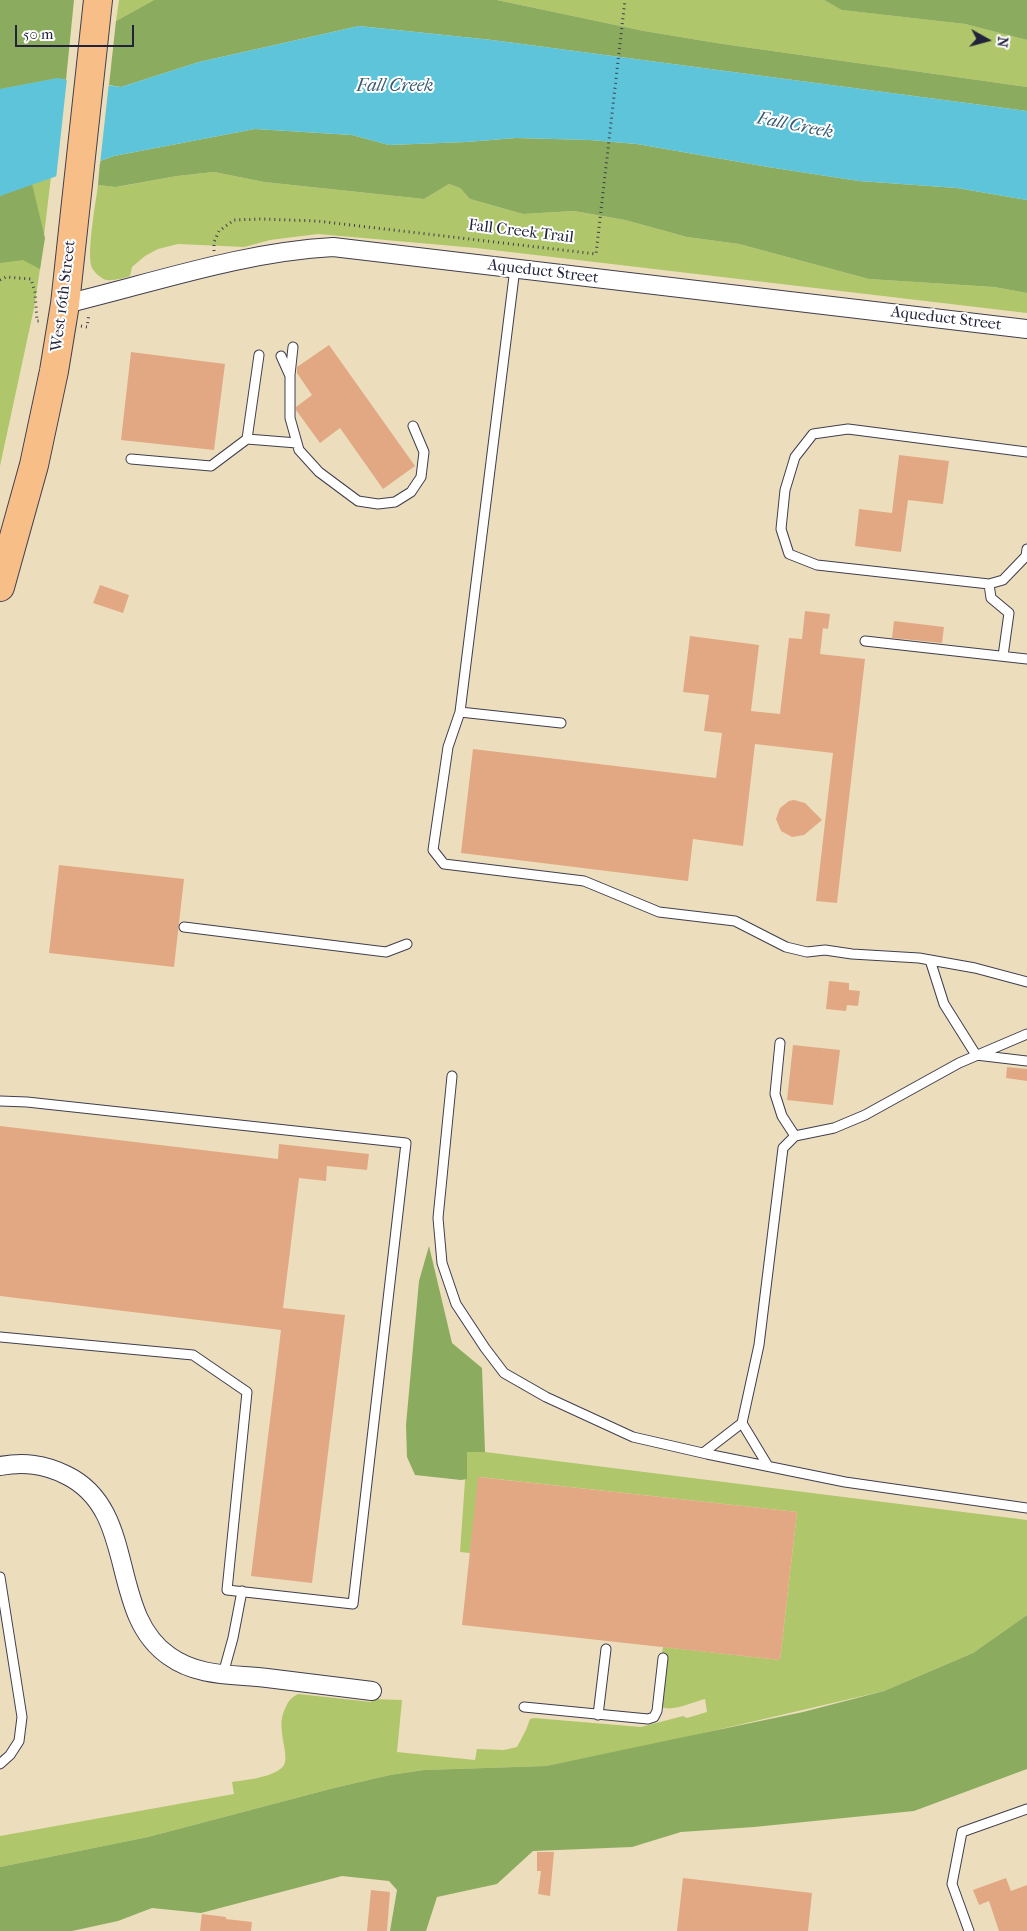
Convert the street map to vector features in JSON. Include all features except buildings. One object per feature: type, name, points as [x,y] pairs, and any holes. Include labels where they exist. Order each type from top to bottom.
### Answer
[{"type":"main road","name":"West 16th Street","points":[[0,587],[40,443],[54,371],[77,308],[70,244],[98,0]]},
{"type":"street","name":"Aqueduct Street","points":[[77,308],[215,266],[309,248],[333,247],[1027,329]]},
{"type":"street","points":[[0,1466],[23,1463],[38,1465],[60,1472],[82,1484],[100,1504],[108,1518],[135,1609],[147,1634],[167,1655],[195,1670],[372,1691]]},
{"type":"lane","points":[[515,268],[460,712],[448,748],[433,850],[444,864],[584,881],[659,912],[735,921],[786,947],[807,952],[825,950],[930,960],[975,968],[1027,982]]},
{"type":"lane","points":[[292,347],[290,418],[298,450],[319,472],[358,501],[378,504],[395,502],[411,492],[421,478],[424,452],[413,426]]},
{"type":"lane","points":[[247,439],[258,355]]},
{"type":"lane","points":[[281,356],[290,376]]},
{"type":"lane","points":[[1027,452],[848,429],[813,434],[795,457],[785,490],[781,530],[789,554],[817,565],[989,584],[1003,580],[1026,556],[1027,549]]},
{"type":"lane","points":[[131,459],[211,466],[247,439],[297,443]]},
{"type":"lane","points":[[989,584],[991,598],[1009,613],[1003,656]]},
{"type":"lane","points":[[865,641],[1027,660]]},
{"type":"lane","points":[[460,712],[561,723]]},
{"type":"lane","points":[[184,927],[386,952],[407,944]]},
{"type":"lane","points":[[930,960],[944,1004],[976,1055]]},
{"type":"lane","points":[[703,1453],[742,1423],[759,1345],[783,1148],[795,1136],[834,1128],[865,1115],[958,1063],[1027,1034]]},
{"type":"lane","points":[[780,1043],[775,1094],[782,1116],[795,1136]]},
{"type":"lane","points":[[976,1055],[1027,1061]]},
{"type":"lane","points":[[452,1076],[438,1218],[442,1263],[456,1304],[504,1373],[546,1397],[633,1437],[846,1482],[1027,1508]]},
{"type":"lane","points":[[0,1101],[27,1102],[406,1142],[352,1604],[227,1590],[247,1392],[193,1355],[0,1337]]},
{"type":"lane","points":[[742,1423],[768,1466]]},
{"type":"lane","points":[[0,1578],[22,1717],[19,1741],[10,1755],[0,1764]]},
{"type":"lane","points":[[223,1674],[233,1638],[242,1591]]},
{"type":"lane","points":[[598,1715],[606,1649]]},
{"type":"lane","points":[[524,1707],[648,1719],[654,1717],[657,1711],[663,1658]]},
{"type":"lane","points":[[970,1931],[952,1884],[962,1832],[1027,1809]]},
{"type":"path","name":"Fall Creek Trail","points":[[214,257],[214,242],[218,231],[234,220],[261,219],[317,222],[596,254],[626,0]]},
{"type":"path","points":[[0,280],[6,277],[31,279],[35,292],[37,321]]},
{"type":"path","points":[[77,308],[86,327]]},
{"type":"green space","points":[[0,0],[72,0],[34,308],[0,466]]},
{"type":"green space","points":[[0,0],[74,0],[66,80],[58,78],[0,89]]},
{"type":"green space","points":[[119,0],[154,0],[116,21]]},
{"type":"green space","points":[[154,0],[497,0],[644,31],[723,44],[1027,87],[1027,111],[492,40],[359,26],[199,62],[121,87],[109,85],[116,21]]},
{"type":"green space","points":[[497,0],[824,0],[843,10],[965,24],[1027,40],[1027,87],[723,44],[644,31]]},
{"type":"green space","points":[[824,0],[1027,0],[1027,40],[965,24],[842,10]]},
{"type":"green space","points":[[255,129],[352,135],[389,145],[516,138],[590,140],[637,144],[859,181],[957,188],[1027,200],[1027,293],[994,287],[869,279],[739,244],[687,237],[625,220],[574,211],[523,214],[470,199],[460,188],[449,184],[424,199],[264,182],[214,172],[177,176],[116,187],[98,185],[100,161],[114,156]]},
{"type":"green space","points":[[214,172],[264,182],[424,199],[449,184],[460,188],[470,199],[523,214],[574,211],[625,220],[687,237],[739,244],[869,279],[994,287],[1027,293],[1027,313],[476,248],[318,234],[270,240],[244,247],[178,244],[158,249],[145,256],[132,267],[130,276],[116,280],[107,280],[95,272],[90,261],[90,252],[98,185],[117,187],[177,176]]},
{"type":"green space","points":[[32,184],[45,238],[40,269],[23,260],[0,263],[0,196]]},
{"type":"green space","points":[[429,1246],[452,1343],[482,1368],[485,1452],[467,1452],[467,1479],[461,1480],[415,1475],[407,1457],[406,1425],[419,1281]]},
{"type":"green space","points":[[467,1452],[485,1452],[1027,1520],[1027,1615],[973,1653],[884,1691],[678,1739],[546,1766],[424,1770],[390,1775],[148,1837],[0,1867],[0,1836],[234,1794],[232,1782],[275,1772],[284,1765],[285,1761],[281,1726],[284,1711],[289,1701],[298,1694],[371,1702],[372,1699],[402,1700],[397,1752],[475,1760],[477,1749],[504,1750],[517,1747],[530,1719],[534,1718],[641,1727],[707,1712],[705,1699],[677,1707],[661,1707],[657,1695],[663,1647],[780,1660],[797,1512],[479,1477],[470,1553],[460,1552]]},
{"type":"green space","points":[[1027,1615],[1027,1769],[914,1811],[754,1827],[681,1832],[632,1847],[533,1851],[497,1884],[437,1897],[426,1931],[390,1931],[397,1890],[389,1881],[342,1876],[201,1913],[152,1908],[118,1921],[72,1931],[0,1931],[0,1867],[148,1837],[390,1775],[424,1770],[546,1766],[803,1712],[884,1691],[973,1653]]},
{"type":"water","name":"Fall Creek","points":[[359,26],[492,40],[1027,111],[1027,200],[957,188],[859,181],[637,144],[590,140],[516,138],[389,145],[352,135],[255,129],[114,156],[0,196],[0,89],[58,78],[121,87],[199,62]]},
{"type":"pier","points":[[67,78],[109,82],[100,164],[56,179]]}]
